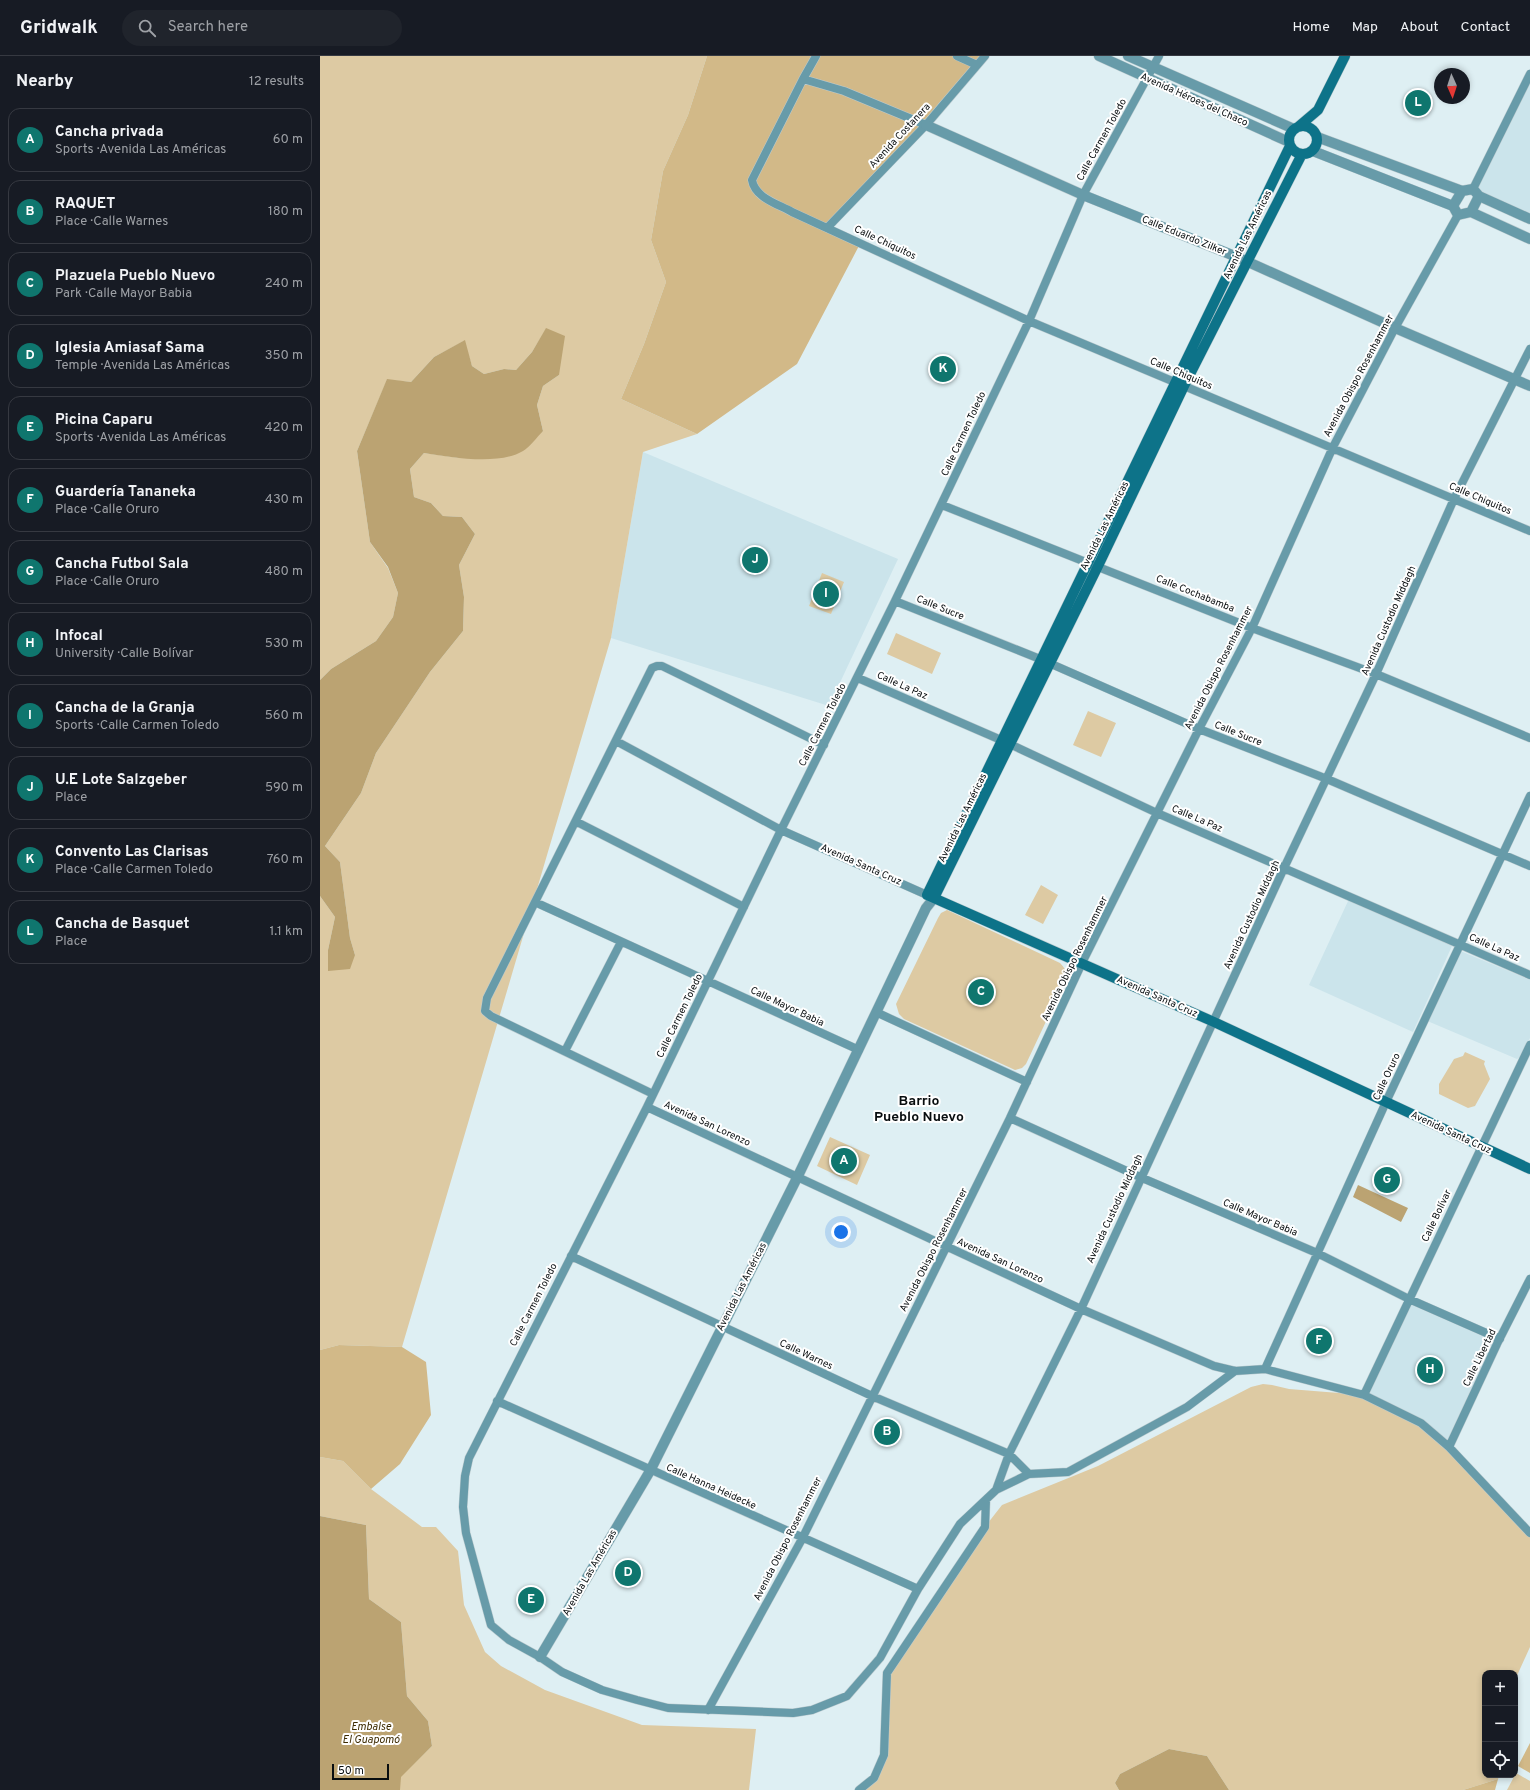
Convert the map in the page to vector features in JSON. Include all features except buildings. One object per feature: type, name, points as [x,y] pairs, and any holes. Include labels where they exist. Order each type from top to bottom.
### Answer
[{"type":"main road","points":[[1318,110],[1317,144],[1313,151],[1302,154],[1295,152],[1290,144],[1289,137],[1296,128],[1318,110],[1345,56]]},
{"type":"main road","points":[[1296,128],[1306,126],[1317,135]]},
{"type":"main road","name":"Avenida Las Américas","points":[[1242,259],[1290,144]]},
{"type":"main road","name":"Avenida Las Américas","points":[[930,896],[1044,661],[1088,562],[1180,384],[1242,259],[1302,154]]},
{"type":"main road","name":"Avenida Las Américas","points":[[1044,661],[1098,566],[1180,384]]},
{"type":"main road","name":"Avenida Santa Cruz","points":[[930,896],[1214,1022],[1530,1169]]},
{"type":"street","name":"Calle Chiquitos","points":[[816,56],[803,78],[752,180],[753,188],[761,196],[1029,321],[1530,531]]},
{"type":"street","points":[[957,56],[977,65]]},
{"type":"street","name":"Avenida Costanera","points":[[827,228],[926,125],[985,56]]},
{"type":"street","name":"Avenida Héroes del Chaco","points":[[1099,56],[1146,79],[1290,144]]},
{"type":"street","name":"Avenida Héroes del Chaco","points":[[1128,56],[1296,128]]},
{"type":"street","name":"Calle Carmen Toledo","points":[[996,1490],[960,1524],[918,1589],[880,1658],[847,1696],[812,1710],[793,1713],[668,1708],[602,1690],[562,1672],[540,1657],[509,1640],[491,1625],[466,1532],[463,1507],[466,1470],[469,1458],[654,1094],[707,981],[781,830],[858,678],[1029,321],[1083,195],[1159,56]]},
{"type":"street","points":[[1471,212],[1476,193],[1530,74]]},
{"type":"street","points":[[803,78],[844,92],[926,125]]},
{"type":"street","name":"Calle Eduardo Zilker","points":[[926,125],[1083,195],[1242,259],[1395,328],[1530,386]]},
{"type":"street","points":[[1317,135],[1462,191],[1476,193],[1530,219]]},
{"type":"street","points":[[1313,151],[1453,206],[1458,215],[1471,212],[1530,239]]},
{"type":"street","points":[[1453,206],[1462,191]]},
{"type":"street","name":"Avenida Obispo Rosenhammer","points":[[708,1710],[802,1539],[1028,1082],[1082,963],[1198,729],[1252,628],[1333,448],[1395,328],[1458,215]]},
{"type":"street","name":"Avenida Custodio Middagh","points":[[996,1490],[1009,1454],[1081,1309],[1140,1177],[1376,674],[1454,499],[1530,350]]},
{"type":"street","name":"Calle Cochabamba","points":[[942,505],[1252,628],[1376,674],[1530,738]]},
{"type":"street","name":"Calle Sucre","points":[[895,601],[1044,661],[1198,729],[1327,779],[1530,866]]},
{"type":"street","points":[[654,1094],[491,1016],[485,1011],[487,998],[537,903],[652,668],[662,666],[824,745]]},
{"type":"street","name":"Calle La Paz","points":[[858,678],[1005,742],[1157,813],[1530,975]]},
{"type":"street","name":"Avenida Santa Cruz","points":[[616,741],[781,830],[930,896]]},
{"type":"street","name":"Calle Oruro","points":[[1265,1369],[1386,1102],[1530,796]]},
{"type":"street","points":[[577,822],[744,907]]},
{"type":"street","name":"Avenida Las Américas","points":[[540,1657],[650,1471],[878,1013],[926,908],[930,896]]},
{"type":"street","name":"Calle Mayor Babia","points":[[537,903],[859,1050]]},
{"type":"street","points":[[565,1051],[622,942]]},
{"type":"street","points":[[878,1013],[1028,1082]]},
{"type":"street","name":"Calle Bolívar","points":[[1364,1395],[1530,1045]]},
{"type":"street","name":"Avenida San Lorenzo","points":[[647,1107],[946,1248],[1081,1309],[1214,1366],[1235,1371],[1265,1369],[1364,1395],[1421,1422],[1449,1447],[1530,1533]]},
{"type":"street","name":"Calle Mayor Babia","points":[[1010,1118],[1140,1177],[1317,1253],[1409,1299],[1500,1339]]},
{"type":"street","name":"Calle Warnes","points":[[571,1256],[872,1396],[1009,1454],[1029,1474]]},
{"type":"street","name":"Calle Libertad","points":[[1449,1447],[1530,1279]]},
{"type":"street","points":[[996,1490],[1029,1474],[1068,1472],[1187,1407],[1235,1371]]},
{"type":"street","name":"Calle Hanna Heidecke","points":[[498,1401],[650,1471],[918,1589]]},
{"type":"street","points":[[859,1790],[874,1778],[884,1754],[887,1672],[985,1527],[986,1500]]},
{"type":"shaded area","points":[[320,56],[707,56],[688,115],[663,171],[651,240],[666,282],[644,344],[621,399],[697,434],[643,452],[611,638],[402,1347],[339,1345],[320,1350],[320,896],[335,917],[328,950],[355,955],[350,938],[340,862],[325,846],[361,793],[376,753],[430,672],[463,631],[464,597],[459,565],[475,534],[462,517],[443,516],[431,503],[414,497],[410,469],[424,453],[460,458],[543,431],[537,405],[543,386],[559,375],[546,329],[532,352],[516,370],[504,369],[484,374],[472,366],[464,341],[434,357],[411,382],[387,380],[357,451],[370,542],[388,568],[398,593],[393,617],[376,641],[331,669],[320,680]]},
{"type":"shaded area","points":[[707,56],[985,56],[827,227],[861,242],[797,364],[697,434],[621,399],[644,344],[666,282],[651,240],[663,171],[688,115]]},
{"type":"shaded area","points":[[1530,74],[1530,219],[1473,189]]},
{"type":"shaded area","points":[[643,452],[898,559],[829,706],[611,638]]},
{"type":"shaded area","points":[[822,573],[844,582],[831,614],[809,606]]},
{"type":"shaded area","points":[[896,633],[941,653],[932,674],[887,654]]},
{"type":"shaded area","points":[[1088,711],[1116,723],[1101,757],[1073,745]]},
{"type":"shaded area","points":[[1041,885],[1058,895],[1043,924],[1025,915]]},
{"type":"shaded area","points":[[1349,899],[1452,946],[1413,1032],[1309,985]]},
{"type":"shaded area","points":[[947,910],[1060,963],[1065,969],[1065,981],[1026,1064],[1022,1068],[1015,1070],[904,1019],[899,1014],[896,1004],[938,918],[941,913]]},
{"type":"shaded area","points":[[1458,950],[1530,980],[1530,1038],[1520,1057],[1517,1059],[1425,1020]]},
{"type":"shaded area","points":[[1465,1052],[1485,1061],[1484,1064],[1490,1079],[1475,1106],[1468,1108],[1439,1094],[1439,1084],[1454,1059],[1463,1056]]},
{"type":"shaded area","points":[[830,1137],[870,1155],[857,1185],[817,1166]]},
{"type":"shaded area","points":[[1409,1299],[1500,1339],[1449,1447],[1364,1395]]},
{"type":"shaded area","points":[[339,1345],[402,1347],[426,1362],[431,1415],[400,1464],[371,1489],[343,1461],[320,1457],[320,1350]]},
{"type":"shaded area","points":[[1263,1384],[1289,1389],[1364,1395],[1421,1423],[1530,1533],[1530,1647],[1518,1673],[1518,1670],[1482,1670],[1482,1778],[1498,1779],[1463,1790],[1229,1790],[1207,1756],[1169,1749],[1120,1774],[1115,1783],[1119,1790],[859,1790],[874,1778],[884,1755],[887,1673],[970,1546],[1002,1505],[1098,1466],[1251,1387]]},
{"type":"shaded area","points":[[320,1457],[343,1461],[371,1489],[422,1527],[436,1527],[458,1551],[464,1605],[485,1652],[501,1666],[545,1690],[642,1725],[756,1729],[749,1790],[400,1790],[400,1777],[432,1746],[428,1721],[407,1696],[401,1622],[369,1599],[366,1525],[320,1516]]},
{"type":"shaded area","points":[[1530,1743],[1530,1773],[1518,1766]]},
{"type":"shaded area","points":[[1518,1774],[1530,1781],[1530,1790],[1507,1790],[1513,1778],[1518,1778]]},
{"type":"shaded area","points":[[1498,1779],[1495,1790],[1463,1790]]},
{"type":"water","points":[[546,328],[565,336],[559,375],[543,386],[537,405],[543,431],[531,444],[523,451],[513,456],[501,458],[474,459],[424,453],[410,469],[414,497],[431,503],[443,516],[462,517],[475,534],[459,565],[464,597],[463,631],[430,672],[376,753],[361,793],[325,846],[340,862],[350,938],[355,955],[350,969],[328,971],[328,950],[335,917],[320,896],[320,680],[331,669],[376,641],[393,617],[398,593],[388,567],[370,542],[357,451],[387,379],[411,382],[434,357],[465,340],[472,366],[484,374],[504,369],[516,370],[532,352]]},
{"type":"water","points":[[1358,1185],[1408,1208],[1401,1222],[1353,1197]]},
{"type":"water","name":"Embalse El Guapomó","points":[[320,1516],[366,1525],[369,1599],[401,1622],[407,1696],[428,1721],[432,1746],[401,1777],[400,1790],[320,1790]]},
{"type":"water","points":[[1169,1749],[1207,1756],[1229,1790],[1119,1790],[1115,1783],[1120,1774]]},
{"type":"place","name":"Cancha de Basquet","points":[[1418,103]]},
{"type":"place","name":"Convento Las Clarisas","points":[[943,369]]},
{"type":"place","name":"U.E Lote Salzgeber","points":[[755,560]]},
{"type":"place","name":"Cancha de la Granja","points":[[826,594]]},
{"type":"place","name":"Plazuela Pueblo Nuevo","points":[[981,992]]},
{"type":"place","name":"Cancha privada","points":[[844,1161]]},
{"type":"place","name":"Cancha Futbol Sala","points":[[1387,1180]]},
{"type":"place","name":"Guardería Tananeka","points":[[1319,1341]]},
{"type":"place","name":"Infocal","points":[[1430,1370]]},
{"type":"place","name":"RAQUET","points":[[887,1432]]},
{"type":"place","name":"Iglesia Amiasaf Sama","points":[[628,1573]]},
{"type":"place","name":"Picina Caparu","points":[[531,1600]]},
{"type":"district","name":"Barrio Pueblo Nuevo","points":[[919,1110]]}]
